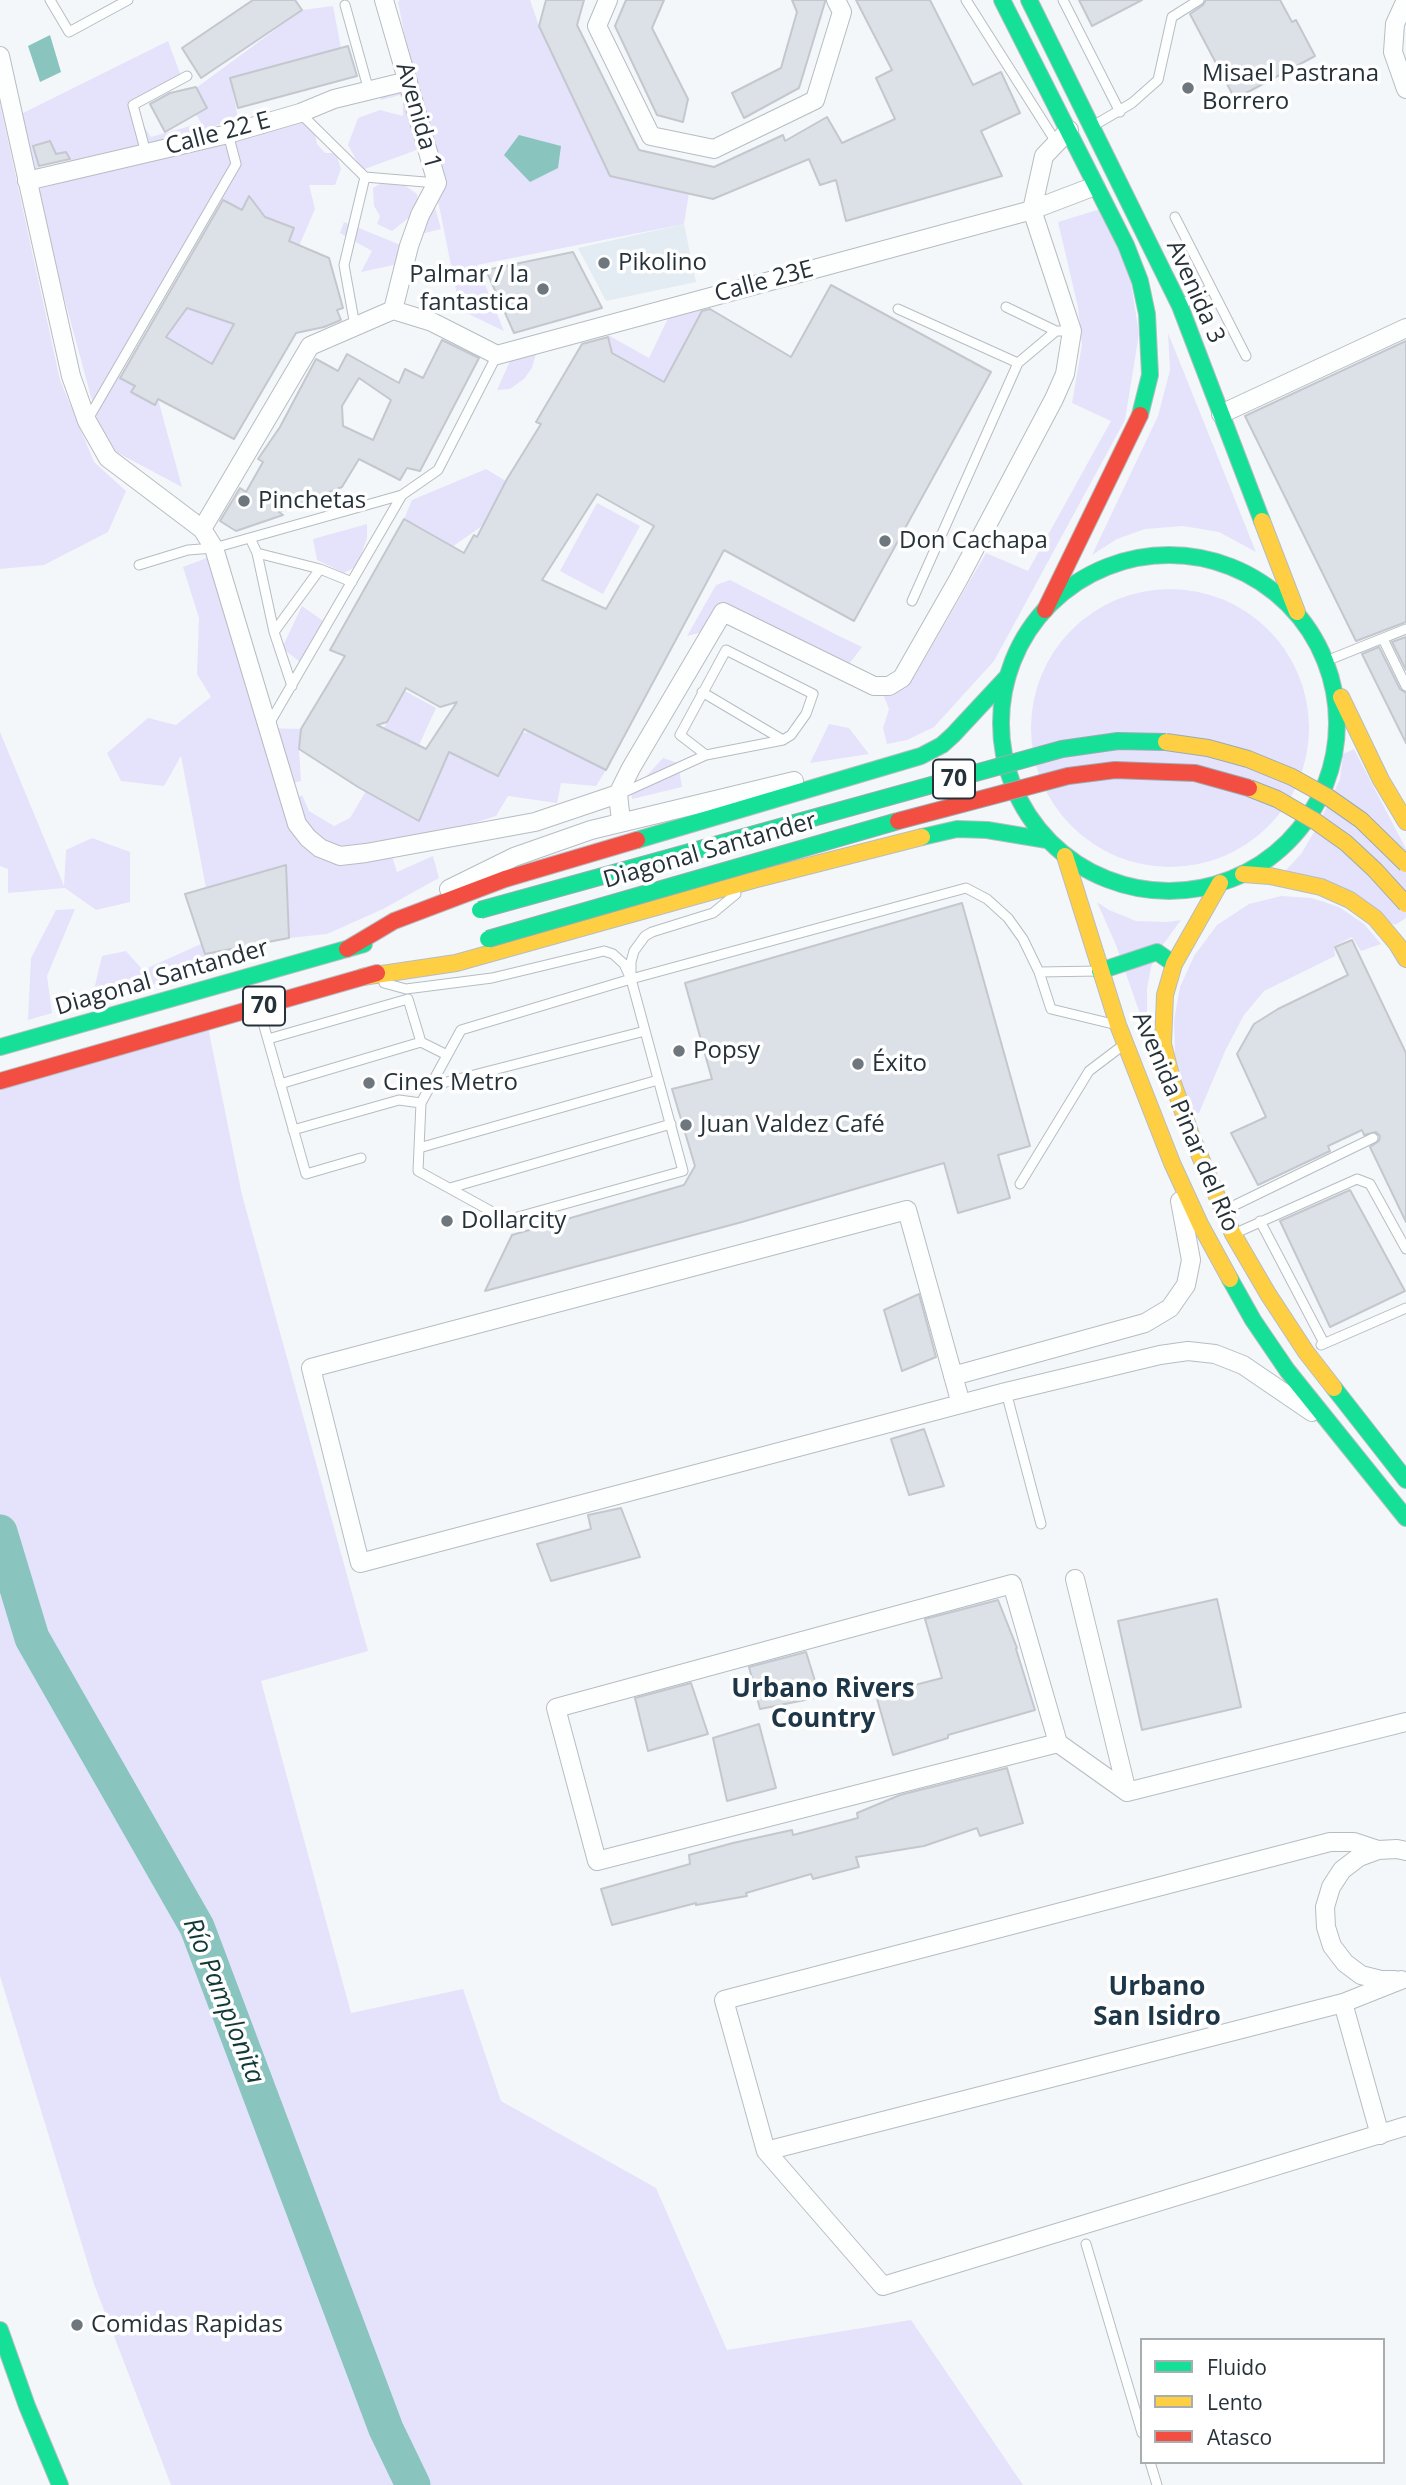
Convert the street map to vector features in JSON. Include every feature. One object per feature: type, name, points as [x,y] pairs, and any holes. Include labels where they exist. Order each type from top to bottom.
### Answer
[{"type":"main road","name":"Avenida 3","points":[[1002,0],[1062,136],[1096,186],[1126,245],[1140,281],[1147,314],[1150,375],[1139,419],[1045,610]]},
{"type":"main road","name":"Avenida 3","points":[[1029,0],[1180,306],[1297,612]]},
{"type":"main road","points":[[1333,681],[1337,738],[1324,788],[1307,818],[1285,844],[1258,866],[1220,883],[1188,890],[1139,889],[1100,877],[1065,856],[1047,840],[1021,804],[1005,763],[1001,710],[1008,676],[1021,643],[1045,610],[1059,596],[1093,573],[1131,559],[1172,554],[1202,557],[1231,565],[1267,585],[1297,612],[1318,642],[1333,681],[1381,780],[1406,822]]},
{"type":"main road","points":[[347,949],[394,921],[481,887],[921,756],[942,745],[1008,676]]},
{"type":"main road","name":"Diagonal Santander","points":[[473,912],[1062,749],[1118,741],[1167,742],[1208,748],[1248,759],[1292,777],[1362,820],[1406,864]]},
{"type":"main road","name":"Diagonal Santander","points":[[0,1081],[825,841],[1068,776],[1115,770],[1195,773],[1237,783],[1277,799],[1346,843],[1406,904]]},
{"type":"main road","points":[[362,977],[456,963],[753,880],[904,840],[957,829],[987,830],[1047,840]]},
{"type":"main road","name":"Avenida Pinar del Río","points":[[1065,856],[1125,1044],[1172,1163],[1212,1247],[1254,1320],[1287,1370],[1406,1518]]},
{"type":"main road","points":[[1243,874],[1270,876],[1321,887],[1350,900],[1375,918],[1406,959]]},
{"type":"main road","name":"Avenida Pinar del Río","points":[[1220,883],[1174,964],[1165,995],[1163,1044],[1182,1111],[1233,1234],[1268,1294],[1306,1352],[1406,1480]]},
{"type":"main road","name":"Diagonal Santander","points":[[0,1047],[426,926]]},
{"type":"main road","points":[[1100,971],[1157,952],[1174,964]]},
{"type":"main road","points":[[0,2330],[26,2406],[60,2485]]},
{"type":"street","name":"Avenida 1","points":[[384,0],[437,183],[420,215],[409,246],[393,310]]},
{"type":"street","points":[[608,0],[597,26],[651,136],[715,149],[815,100],[842,12],[836,0]]},
{"type":"street","points":[[1406,0],[1395,24],[1393,52],[1406,89]]},
{"type":"street","points":[[0,56],[71,376],[87,421],[108,458],[202,529],[214,548],[297,824],[320,848],[340,856],[535,822],[618,794]]},
{"type":"street","name":"Calle 22 E","points":[[27,181],[228,134],[300,113],[334,99],[408,81]]},
{"type":"street","points":[[621,821],[618,794],[723,612],[874,687],[889,686],[901,678],[928,635],[1065,374],[1064,331],[1032,210],[1044,156],[1062,136]]},
{"type":"street","name":"Calle 23E","points":[[497,355],[1032,210],[1096,186]]},
{"type":"street","points":[[202,529],[310,346],[393,310],[432,323],[497,355]]},
{"type":"street","points":[[1221,414],[1406,328]]},
{"type":"street","points":[[394,921],[494,865],[559,840],[621,821],[817,776],[864,774]]},
{"type":"street","points":[[953,1376],[1145,1323],[1170,1308],[1186,1284],[1191,1260],[1172,1163]]},
{"type":"street","points":[[961,1404],[906,1210],[312,1368],[360,1563],[961,1404],[1006,1392],[1160,1355],[1188,1351],[1215,1354],[1243,1365],[1329,1424]]},
{"type":"street","points":[[999,1363],[1006,1392]]},
{"type":"street","points":[[1075,1579],[1127,1792]]},
{"type":"street","points":[[1058,1743],[597,1861],[555,1708],[1012,1584],[1058,1743],[1127,1792],[1406,1721]]},
{"type":"street","points":[[1378,1850],[1354,1842],[1330,1842],[724,2000],[766,2151],[883,2286],[1406,2126]]},
{"type":"street","points":[[1404,1980],[1381,1980],[1361,1975],[1345,1963],[1332,1946],[1326,1927],[1325,1906],[1331,1886],[1342,1870],[1359,1857],[1378,1850],[1406,1851]]},
{"type":"street","points":[[766,2151],[1343,2003],[1404,1980]]},
{"type":"street","points":[[1343,2003],[1380,2135]]},
{"type":"lane","points":[[50,0],[69,32],[128,0]]},
{"type":"lane","points":[[966,0],[1062,136]]},
{"type":"lane","points":[[1063,0],[1120,112]]},
{"type":"lane","points":[[1092,127],[1120,112],[1158,80],[1172,17],[1199,0]]},
{"type":"lane","points":[[345,5],[369,91]]},
{"type":"lane","points":[[146,153],[133,105],[187,76]]},
{"type":"lane","points":[[300,113],[365,177],[437,183]]},
{"type":"lane","points":[[87,421],[236,164],[228,134]]},
{"type":"lane","points":[[355,326],[344,265],[365,177]]},
{"type":"lane","points":[[1175,217],[1245,356]]},
{"type":"lane","points":[[1180,306],[1211,288]]},
{"type":"lane","points":[[1006,307],[1064,331]]},
{"type":"lane","points":[[898,309],[1018,363]]},
{"type":"lane","points":[[912,601],[1018,363],[1064,331]]},
{"type":"lane","points":[[139,565],[188,550],[214,548],[402,495],[438,470],[497,355]]},
{"type":"lane","points":[[267,729],[402,495]]},
{"type":"lane","points":[[250,538],[257,553],[274,632],[292,685]]},
{"type":"lane","points":[[257,553],[320,569],[352,582]]},
{"type":"lane","points":[[274,632],[320,569]]},
{"type":"lane","points":[[1326,661],[1406,629]]},
{"type":"lane","points":[[1382,639],[1401,665],[1406,686]]},
{"type":"lane","points":[[618,794],[706,755],[783,740],[791,735],[806,714],[813,695],[726,650],[680,735],[706,755]]},
{"type":"lane","points":[[702,692],[783,740]]},
{"type":"lane","points":[[753,880],[713,913],[645,936],[634,951],[631,962],[631,979],[683,1171],[507,1220],[418,1171],[421,1103],[461,1030],[631,979],[966,888],[987,899],[1008,918],[1023,939],[1039,972],[1051,1009],[1118,1025]]},
{"type":"lane","points":[[362,977],[406,989],[492,978],[604,951],[618,958],[631,979]]},
{"type":"lane","points":[[1039,972],[1100,971]]},
{"type":"lane","points":[[268,1039],[408,999],[421,1042]]},
{"type":"lane","points":[[258,1008],[306,1174],[361,1158]]},
{"type":"lane","points":[[431,1086],[645,1031]]},
{"type":"lane","points":[[280,1084],[421,1042],[447,1055]]},
{"type":"lane","points":[[1020,1184],[1089,1072],[1125,1044]]},
{"type":"lane","points":[[419,1148],[659,1080]]},
{"type":"lane","points":[[293,1130],[398,1100],[421,1103]]},
{"type":"lane","points":[[450,1188],[671,1124]]},
{"type":"lane","points":[[1223,1211],[1373,1138]]},
{"type":"lane","points":[[1233,1234],[1357,1179],[1370,1184],[1406,1249]]},
{"type":"lane","points":[[1260,1221],[1324,1343]]},
{"type":"lane","points":[[1306,1352],[1406,1308]]},
{"type":"lane","points":[[1006,1392],[1041,1524]]},
{"type":"lane","points":[[1086,2244],[1140,2426]]},
{"type":"lane","points":[[1151,2464],[1157,2485]]},
{"type":"shaded area","points":[[530,0],[539,26],[610,176],[689,193],[684,224],[477,265],[504,331],[460,310],[398,2]]},
{"type":"shaded area","points":[[333,6],[341,48],[230,78],[238,118],[172,141],[72,166],[66,152],[56,154],[50,141],[34,146],[41,173],[29,177],[23,113],[168,41],[181,76],[130,105],[151,137],[201,123],[196,114],[207,108],[196,88],[302,10]]},
{"type":"shaded area","points":[[404,84],[422,148],[362,170],[348,145],[358,118],[380,110],[403,116],[403,99],[400,95],[381,100],[379,91]]},
{"type":"shaded area","points":[[0,104],[60,380],[94,462],[126,491],[108,532],[44,565],[0,569]]},
{"type":"shaded area","points":[[320,112],[312,120],[317,144],[325,153],[336,153],[341,169],[335,185],[309,185],[315,209],[286,276],[212,364],[166,337],[187,308],[209,315],[287,247],[294,228],[265,217],[249,197],[242,210],[221,199],[119,376],[135,386],[132,393],[154,405],[158,399],[182,487],[116,452],[97,419],[35,190]]},
{"type":"shaded area","points":[[383,182],[400,182],[417,194],[418,200],[432,197],[441,229],[417,235],[411,216],[392,231],[377,224],[380,216],[374,206],[373,188]]},
{"type":"shaded area","points":[[1104,208],[1128,263],[1139,334],[1125,420],[994,661],[934,727],[907,740],[887,744],[883,728],[889,709],[879,684],[914,677],[986,553],[1028,571],[1111,421],[1072,403],[1082,345],[1078,307],[1058,222]]},
{"type":"shaded area","points":[[344,222],[408,248],[408,262],[361,272],[372,251],[340,233]]},
{"type":"shaded area","points":[[684,224],[696,282],[606,301],[578,248]]},
{"type":"shaded area","points":[[704,306],[664,382],[612,353],[608,335],[649,358],[673,308]]},
{"type":"shaded area","points":[[1168,333],[1256,552],[1219,532],[1183,526],[1145,529],[1117,539],[1092,555],[1158,416],[1170,370]]},
{"type":"shaded area","points":[[537,350],[532,368],[524,379],[510,389],[497,390],[510,361]]},
{"type":"shaded area","points":[[486,469],[506,481],[482,526],[452,547],[404,519],[412,500]]},
{"type":"shaded area","points":[[597,503],[640,526],[603,594],[560,571]]},
{"type":"shaded area","points":[[367,524],[367,538],[357,566],[344,573],[317,560],[313,539]]},
{"type":"shaded area","points":[[209,557],[248,675],[316,850],[391,853],[397,872],[433,856],[439,878],[383,909],[327,934],[289,938],[286,865],[206,888],[181,756],[164,786],[121,781],[107,753],[148,718],[176,725],[211,697],[197,674],[199,618],[183,567]]},
{"type":"shaded area","points":[[730,580],[862,647],[846,668],[735,613],[726,626],[687,636],[716,585]]},
{"type":"shaded area","points":[[1170,589],[1197,592],[1223,600],[1247,613],[1268,630],[1285,651],[1298,675],[1306,701],[1309,728],[1306,755],[1298,781],[1285,805],[1268,826],[1247,843],[1223,856],[1197,864],[1170,867],[1143,864],[1117,856],[1093,843],[1072,826],[1055,805],[1042,781],[1034,755],[1031,728],[1034,701],[1042,675],[1055,651],[1072,630],[1093,613],[1117,600],[1143,592]]},
{"type":"shaded area","points":[[302,606],[326,623],[300,662],[282,648]]},
{"type":"shaded area","points":[[403,690],[436,708],[419,745],[384,728]]},
{"type":"shaded area","points":[[829,724],[849,728],[869,754],[810,763]]},
{"type":"shaded area","points":[[267,728],[301,729],[301,781],[285,785]]},
{"type":"shaded area","points":[[0,732],[64,886],[66,850],[92,838],[130,852],[130,902],[96,910],[65,888],[8,893],[8,869],[0,866]]},
{"type":"shaded area","points":[[529,732],[606,770],[596,786],[561,783],[557,803],[508,796],[496,816],[406,844],[341,854],[320,846],[292,802],[302,795],[309,811],[334,826],[350,818],[366,791],[419,820],[450,752],[498,775],[522,733]]},
{"type":"shaded area","points":[[1354,749],[1406,849],[1406,918],[1395,925],[1286,870],[1301,854],[1317,827],[1340,779],[1343,754]]},
{"type":"shaded area","points":[[663,758],[678,763],[682,787],[632,799],[631,793]]},
{"type":"shaded area","points":[[1281,896],[1312,898],[1339,907],[1364,924],[1381,944],[1361,951],[1352,937],[1334,946],[1335,956],[1264,991],[1244,1015],[1226,1049],[1199,1113],[1191,1113],[1175,1055],[1174,1020],[1180,987],[1194,956],[1217,925],[1249,904]]},
{"type":"shaded area","points":[[1097,902],[1136,921],[1181,920],[1159,950],[1151,967],[1147,989],[1147,1017],[1156,1047],[1140,1014],[1116,945]]},
{"type":"shaded area","points":[[75,909],[47,976],[52,1013],[28,1020],[31,958],[56,910]]},
{"type":"shaded area","points":[[201,944],[205,954],[248,945],[248,958],[91,1002],[102,956],[126,951],[143,970]]},
{"type":"shaded area","points":[[206,1017],[242,1195],[368,1651],[261,1681],[351,2013],[463,1989],[501,2101],[656,2188],[727,2350],[911,2320],[1023,2485],[171,2485],[94,2284],[0,1976],[0,1085]]},
{"type":"water","points":[[50,35],[61,72],[40,82],[28,46]]},
{"type":"water","points":[[519,135],[561,146],[558,168],[530,182],[504,155]]},
{"type":"building","points":[[253,0],[295,0],[302,10],[201,78],[182,48]]},
{"type":"building","points":[[546,0],[584,0],[577,25],[639,150],[714,167],[783,135],[785,141],[827,117],[842,143],[895,119],[876,78],[892,70],[856,0],[930,0],[973,85],[1001,72],[1020,113],[981,131],[1002,176],[846,221],[836,180],[820,185],[809,159],[713,199],[610,176],[539,26]]},
{"type":"building","points":[[626,0],[664,0],[652,28],[688,99],[683,122],[657,115],[615,26]]},
{"type":"building","points":[[792,0],[825,0],[799,88],[744,118],[732,93],[781,68],[797,12]]},
{"type":"building","points":[[1079,0],[1142,0],[1092,26]]},
{"type":"building","points":[[1206,0],[1280,0],[1292,22],[1296,20],[1315,56],[1235,99],[1190,14]]},
{"type":"building","points":[[348,46],[357,76],[238,108],[230,78]]},
{"type":"building","points":[[196,87],[207,108],[165,132],[150,104],[170,93]]},
{"type":"building","points":[[50,141],[56,154],[66,152],[70,159],[39,166],[33,146]]},
{"type":"building","points":[[249,196],[265,217],[294,228],[289,241],[329,258],[343,308],[337,310],[341,320],[296,333],[234,439],[158,399],[155,405],[131,392],[135,386],[120,378],[223,200],[242,210]],"holes":[[[187,308],[234,324],[212,364],[166,337]]]},
{"type":"building","name":"Palmar / la fantastica","points":[[573,252],[602,308],[514,333],[486,270]]},
{"type":"building","points":[[831,285],[991,372],[854,621],[724,550],[606,770],[524,729],[498,776],[449,752],[419,821],[358,787],[299,749],[301,729],[345,656],[330,650],[404,519],[464,553],[474,535],[477,537],[507,479],[541,424],[536,422],[582,344],[608,337],[612,353],[664,382],[702,311],[710,309],[791,357]],"holes":[[[597,494],[654,526],[606,609],[542,580]],[[406,688],[440,707],[457,702],[426,749],[377,725],[387,722]]]},
{"type":"building","points":[[442,340],[479,358],[420,471],[407,468],[400,480],[359,459],[342,487],[279,512],[283,515],[236,531],[220,521],[240,488],[246,492],[263,462],[258,459],[280,427],[316,359],[338,371],[347,354],[399,383],[405,369],[423,378]],"holes":[[[359,378],[391,400],[373,440],[343,426],[342,406]]]},
{"type":"building","points":[[1406,341],[1406,622],[1356,641],[1245,416]]},
{"type":"building","points":[[1406,637],[1406,670],[1392,642]]},
{"type":"building","points":[[1379,647],[1400,689],[1406,693],[1406,743],[1362,654]]},
{"type":"building","points":[[286,865],[289,938],[205,954],[185,894]]},
{"type":"building","name":"Éxito","points":[[962,903],[1030,1146],[998,1155],[1010,1198],[958,1213],[944,1163],[742,1222],[485,1291],[512,1235],[684,1185],[695,1166],[672,1089],[712,1079],[685,983]]},
{"type":"building","points":[[1352,940],[1406,1053],[1406,1222],[1370,1147],[1379,1141],[1380,1136],[1376,1132],[1364,1135],[1362,1130],[1328,1146],[1330,1151],[1258,1185],[1231,1133],[1266,1117],[1237,1054],[1254,1024],[1278,1009],[1348,975],[1335,947]]},
{"type":"building","points":[[1350,1190],[1405,1291],[1330,1327],[1280,1221]]},
{"type":"building","points":[[919,1294],[936,1357],[902,1371],[884,1310]]},
{"type":"building","points":[[924,1429],[944,1486],[909,1495],[891,1439]]},
{"type":"building","points":[[621,1508],[640,1557],[551,1581],[537,1544],[591,1529],[588,1515]]},
{"type":"building","points":[[1217,1599],[1241,1707],[1142,1730],[1118,1621]]},
{"type":"building","points":[[998,1600],[1017,1648],[1035,1710],[948,1735],[948,1738],[893,1755],[876,1695],[942,1678],[925,1619]]},
{"type":"building","points":[[806,1652],[820,1697],[760,1709],[749,1667]]},
{"type":"building","points":[[691,1683],[708,1734],[648,1751],[635,1698]]},
{"type":"building","points":[[759,1724],[776,1788],[727,1801],[713,1738]]},
{"type":"building","points":[[1007,1768],[1023,1823],[980,1836],[977,1828],[924,1846],[856,1857],[859,1867],[813,1879],[811,1874],[746,1893],[747,1896],[696,1903],[612,1925],[601,1889],[690,1864],[689,1855],[792,1830],[793,1835],[858,1818],[857,1813],[900,1795]]},
{"type":"waterway","name":"Río Pamplonita","points":[[0,1532],[32,1638],[197,1927],[386,2429],[413,2485]]},
{"type":"traffic: fast","points":[[1002,0],[1126,245],[1140,281],[1147,314],[1150,375],[1140,415]]},
{"type":"traffic: fast","points":[[1029,0],[1180,306],[1262,521]]},
{"type":"traffic: fast","points":[[1152,555],[1186,555],[1233,567],[1263,583],[1299,616],[1325,659],[1337,706],[1337,723],[1334,756],[1325,787],[1309,817],[1276,853],[1263,863],[1218,884],[1186,891],[1152,891],[1105,879],[1075,863],[1039,830],[1029,817],[1008,772],[1001,740],[1001,706],[1013,659],[1029,629],[1062,593],[1075,583],[1120,562],[1152,555]]},
{"type":"traffic: fast","points":[[637,840],[921,756],[942,745],[953,735],[1008,676]]},
{"type":"traffic: fast","points":[[480,910],[1062,749],[1118,741],[1166,742]]},
{"type":"traffic: fast","points":[[488,939],[898,821]]},
{"type":"traffic: fast","points":[[922,837],[957,829],[987,830],[1047,840]]},
{"type":"traffic: fast","points":[[0,1047],[364,944]]},
{"type":"traffic: fast","points":[[1100,971],[1157,952],[1174,964]]},
{"type":"traffic: fast","points":[[1230,1279],[1253,1320],[1287,1370],[1406,1518]]},
{"type":"traffic: fast","points":[[1334,1388],[1406,1480]]},
{"type":"traffic: fast","points":[[0,2330],[27,2406],[60,2485]]},
{"type":"traffic: slow","points":[[1262,521],[1297,612]]},
{"type":"traffic: slow","points":[[1341,697],[1381,780],[1406,822]]},
{"type":"traffic: slow","points":[[1166,742],[1208,748],[1248,759],[1292,777],[1361,820],[1406,864]]},
{"type":"traffic: slow","points":[[1249,788],[1277,799],[1346,843],[1406,904]]},
{"type":"traffic: slow","points":[[362,977],[456,963],[753,880],[922,837]]},
{"type":"traffic: slow","points":[[1065,856],[1118,1025],[1172,1163],[1200,1224],[1230,1279]]},
{"type":"traffic: slow","points":[[1243,874],[1270,876],[1321,887],[1350,900],[1375,918],[1406,959]]},
{"type":"traffic: slow","points":[[1220,883],[1174,964],[1165,995],[1163,1044],[1191,1135],[1233,1234],[1306,1352],[1334,1388]]},
{"type":"traffic: jam","points":[[1045,610],[1140,415]]},
{"type":"traffic: jam","points":[[898,821],[1068,776],[1115,770],[1195,773],[1249,788]]},
{"type":"traffic: jam","points":[[347,949],[394,921],[505,879],[637,840]]},
{"type":"traffic: jam","points":[[0,1081],[377,973]]},
{"type":"place","name":"Misael Pastrana Borrero","points":[[1188,88]]},
{"type":"place","name":"Pikolino","points":[[604,263]]},
{"type":"place","name":"Palmar / la fantastica","points":[[543,289]]},
{"type":"place","name":"Pinchetas","points":[[244,501]]},
{"type":"place","name":"Don Cachapa","points":[[885,541]]},
{"type":"place","name":"Popsy","points":[[679,1051]]},
{"type":"place","name":"Éxito","points":[[858,1064]]},
{"type":"place","name":"Cines Metro","points":[[369,1083]]},
{"type":"place","name":"Juan Valdez Café","points":[[686,1125]]},
{"type":"place","name":"Dollarcity","points":[[447,1221]]},
{"type":"place","name":"Comidas Rapidas","points":[[77,2325]]},
{"type":"district","name":"Urbano Rivers Country","points":[[823,1705]]},
{"type":"district","name":"Urbano San Isidro","points":[[1157,2003]]}]
